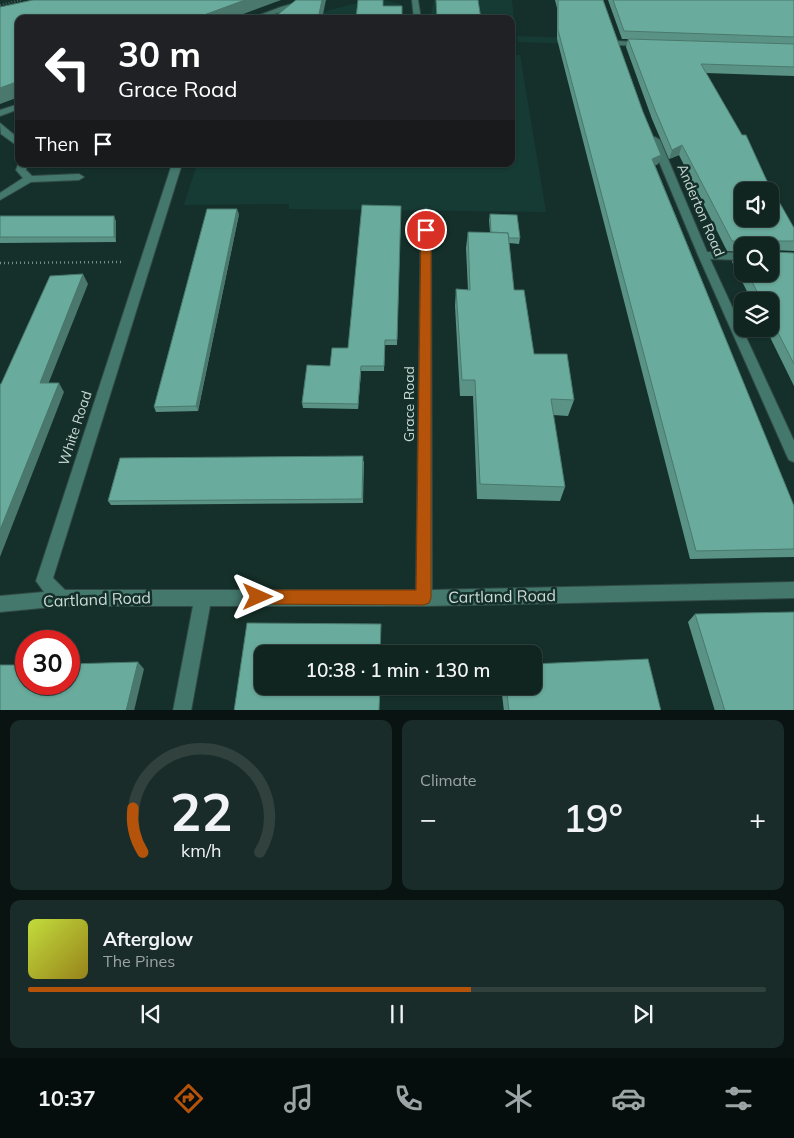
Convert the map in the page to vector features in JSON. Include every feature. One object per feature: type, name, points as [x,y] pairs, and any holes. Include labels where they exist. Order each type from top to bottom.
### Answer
[{"type":"street","points":[[263,15],[314,0]]},
{"type":"street","points":[[415,0],[417,15]]},
{"type":"street","points":[[618,43],[647,44]]},
{"type":"street","points":[[0,115],[15,108]]},
{"type":"street","points":[[0,126],[15,140]]},
{"type":"street","name":"Anderton Road","points":[[650,128],[703,255],[794,456]]},
{"type":"street","points":[[22,167],[22,170],[29,179]]},
{"type":"street","name":"White Road","points":[[62,598],[44,581],[144,262],[176,167]]},
{"type":"street","points":[[0,197],[29,179],[79,177]]},
{"type":"street","name":"Grace Road","points":[[424,598],[426,211]]},
{"type":"street","points":[[703,255],[734,256]]},
{"type":"street","name":"Cartland Road","points":[[0,604],[62,598],[424,598],[794,590]]},
{"type":"street","points":[[182,710],[204,597]]},
{"type":"path","points":[[0,5],[22,0]]},
{"type":"path","points":[[0,263],[144,262]]},
{"type":"shaded area","points":[[369,0],[383,0],[401,4],[402,15],[311,15]]},
{"type":"shaded area","points":[[434,0],[512,0],[513,15],[431,15]]},
{"type":"shaded area","points":[[517,36],[600,39],[603,45],[518,42]]},
{"type":"shaded area","points":[[515,55],[520,55],[546,212],[289,209],[289,204],[184,205],[196,167],[515,167]]},
{"type":"building","points":[[33,0],[245,0],[204,15],[15,15],[15,82],[0,88],[0,7]]},
{"type":"building","points":[[296,0],[322,0],[319,15],[277,15]]},
{"type":"building","points":[[358,0],[383,0],[383,6],[402,6],[402,15],[356,15]]},
{"type":"building","points":[[436,0],[478,0],[480,15],[437,15]]},
{"type":"building","points":[[558,0],[603,0],[643,112],[661,155],[652,159],[794,506],[794,549],[696,551],[558,30]]},
{"type":"building","points":[[613,0],[794,0],[794,37],[624,31]]},
{"type":"building","points":[[628,39],[794,44],[794,67],[701,64],[742,135],[746,135],[768,182],[734,182],[734,227],[779,227],[779,202],[794,228],[794,241],[779,241],[779,237],[734,237],[734,241],[732,241],[682,145],[672,150]]},
{"type":"building","points":[[362,205],[401,206],[397,340],[385,340],[384,366],[361,366],[358,404],[302,403],[307,365],[330,366],[332,348],[348,348]]},
{"type":"building","points":[[207,209],[237,209],[196,406],[154,407]]},
{"type":"building","points":[[490,214],[517,215],[520,238],[509,238],[508,233],[491,232]]},
{"type":"building","points":[[0,216],[114,216],[114,237],[0,237]]},
{"type":"building","points":[[468,232],[508,233],[514,290],[524,290],[534,354],[567,354],[574,400],[551,399],[565,487],[480,484],[475,380],[462,380],[456,289],[470,290]]},
{"type":"building","points":[[779,252],[794,253],[794,364],[779,335],[779,292],[757,292],[752,282],[779,282]]},
{"type":"building","points":[[83,274],[40,383],[59,383],[0,530],[0,384],[50,276]]},
{"type":"building","points":[[363,456],[362,499],[108,501],[120,458]]},
{"type":"building","points":[[794,612],[794,710],[725,710],[695,614]]},
{"type":"building","points":[[247,623],[381,624],[380,645],[254,645],[254,695],[380,695],[379,710],[234,710]]},
{"type":"building","points":[[648,659],[661,710],[509,710],[507,695],[542,695],[542,664]]},
{"type":"building","points":[[138,662],[126,710],[0,710],[0,665],[15,665],[15,695],[80,695],[80,664]]},
{"type":"route","points":[[258,597],[424,598],[426,230]]}]
